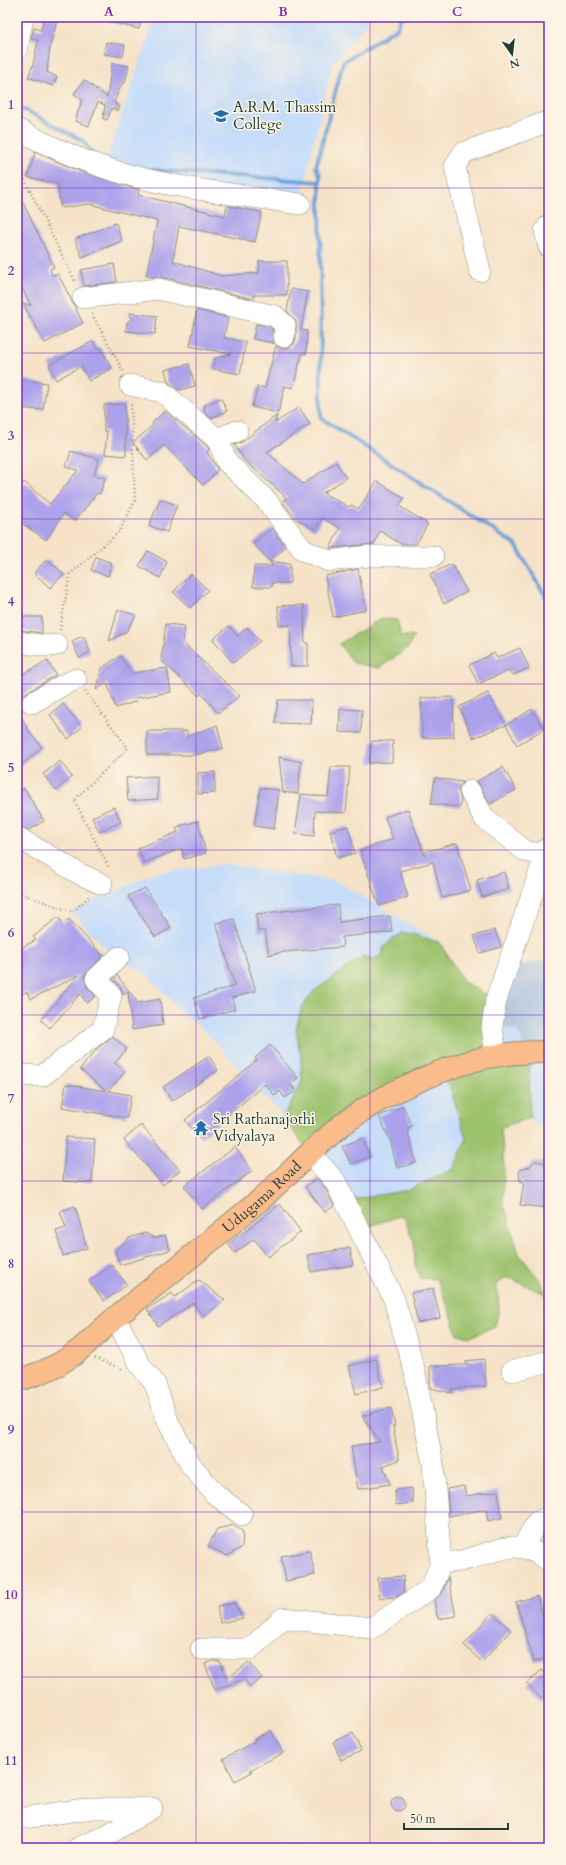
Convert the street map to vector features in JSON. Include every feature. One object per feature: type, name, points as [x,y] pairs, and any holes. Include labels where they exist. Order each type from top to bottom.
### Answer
[{"type":"main road","name":"Udugama Road","points":[[17,1380],[54,1366],[78,1351],[115,1317],[211,1242],[282,1181],[343,1124],[398,1091],[436,1073],[496,1056],[549,1052]]},
{"type":"street","points":[[17,49],[23,17]]},
{"type":"street","points":[[480,270],[455,167],[463,153],[549,122]]},
{"type":"street","points":[[17,129],[50,145],[104,167],[130,175],[196,188],[300,204]]},
{"type":"street","points":[[549,225],[545,231],[549,247]]},
{"type":"street","points":[[84,298],[158,289],[275,316],[285,325],[284,337]]},
{"type":"street","points":[[130,385],[162,392],[217,439],[227,462],[267,501],[303,550],[329,561],[368,556],[432,556]]},
{"type":"street","points":[[217,439],[237,431]]},
{"type":"street","points":[[17,642],[48,646],[58,645]]},
{"type":"street","points":[[32,703],[63,684],[76,679]]},
{"type":"street","points":[[470,791],[484,818],[525,851],[540,854],[549,848]]},
{"type":"street","points":[[17,837],[78,873],[102,884]]},
{"type":"street","points":[[496,1056],[492,1027],[496,1000],[549,848]]},
{"type":"street","points":[[17,1075],[42,1076],[103,1029],[111,996],[96,979],[119,957]]},
{"type":"street","points":[[202,1649],[250,1649],[283,1618],[372,1628],[431,1588],[441,1563],[433,1464],[414,1369],[394,1299],[335,1181],[310,1154]]},
{"type":"street","points":[[115,1317],[140,1365],[155,1384],[169,1424],[191,1465],[215,1494],[242,1515]]},
{"type":"street","points":[[512,1371],[549,1361]]},
{"type":"street","points":[[523,1546],[537,1522],[549,1517]]},
{"type":"street","points":[[441,1563],[468,1560],[497,1549],[523,1546],[549,1561]]},
{"type":"street","points":[[17,1819],[92,1808],[152,1808],[107,1835],[78,1848]]},
{"type":"path","points":[[17,166],[130,385],[135,501],[119,532],[70,574],[58,645]]},
{"type":"path","points":[[17,892],[72,912],[102,884],[112,872],[74,800],[128,748],[76,679]]},
{"type":"path","points":[[78,1351],[127,1372]]},
{"type":"shaded area","name":"A.R.M. Thassim College","points":[[155,17],[371,17],[332,65],[300,204],[104,167]]},
{"type":"shaded area","points":[[224,864],[336,881],[439,942],[429,941],[423,936],[372,960],[363,956],[313,992],[301,1058],[302,1082],[283,1117],[206,1032],[176,1006],[150,977],[106,949],[72,912],[152,874]]},
{"type":"shaded area","points":[[549,959],[549,1052],[523,1044],[517,1030],[493,1028],[507,968]]},
{"type":"shaded area","points":[[493,1028],[517,1030],[523,1044],[549,1052],[549,1128],[531,1123],[529,1053],[496,1056]]},
{"type":"shaded area","points":[[443,1080],[450,1087],[466,1139],[454,1169],[408,1190],[348,1201],[325,1149],[371,1116]]},
{"type":"green space","points":[[382,618],[397,620],[401,636],[414,636],[408,648],[379,668],[354,663],[339,644]]},
{"type":"green space","points":[[403,933],[413,934],[439,942],[464,982],[496,1000],[496,1056],[529,1053],[530,1118],[501,1127],[504,1167],[503,1202],[519,1254],[542,1283],[545,1294],[507,1277],[497,1283],[499,1309],[495,1326],[470,1337],[457,1334],[437,1279],[420,1278],[415,1265],[414,1242],[403,1215],[360,1229],[345,1201],[408,1190],[454,1169],[466,1139],[450,1087],[436,1073],[310,1153],[283,1117],[302,1082],[301,1058],[296,1029],[302,1007],[313,992],[363,956],[372,960],[383,955],[383,948],[394,938]]},
{"type":"building","points":[[44,17],[58,17],[50,47],[47,72],[57,77],[53,86],[28,77],[33,65],[38,40],[31,39],[32,35],[34,28],[41,30]]},
{"type":"building","points":[[106,17],[142,17],[139,29],[106,21]]},
{"type":"building","points":[[106,42],[125,45],[123,57],[104,54]]},
{"type":"building","points":[[112,63],[129,66],[125,83],[123,82],[114,102],[120,107],[118,111],[112,108],[107,120],[103,119],[105,105],[98,102],[89,126],[75,121],[82,100],[74,94],[84,80],[107,97]]},
{"type":"building","points":[[35,152],[82,172],[139,190],[138,195],[225,216],[227,206],[262,212],[255,242],[179,226],[173,261],[222,276],[259,273],[259,261],[287,261],[287,295],[254,295],[254,299],[161,277],[146,276],[157,221],[89,204],[61,208],[58,184],[28,177]]},
{"type":"building","points":[[17,190],[54,267],[50,269],[52,275],[58,274],[83,323],[45,343],[23,303],[31,306],[17,278]]},
{"type":"building","points":[[116,223],[122,241],[82,257],[75,239]]},
{"type":"building","points":[[114,264],[117,282],[84,286],[81,270]]},
{"type":"building","points":[[291,289],[308,292],[301,330],[307,331],[306,354],[302,353],[293,388],[285,386],[278,413],[252,407],[258,386],[265,388],[276,346],[283,349],[289,348],[294,344],[296,338],[296,321],[287,311]]},
{"type":"building","points":[[197,310],[228,318],[224,338],[246,342],[240,374],[213,369],[215,358],[231,354],[190,346]]},
{"type":"building","points":[[129,313],[157,316],[155,334],[126,331],[127,322],[132,319]]},
{"type":"building","points":[[256,324],[269,327],[273,330],[274,343],[253,339]]},
{"type":"building","points":[[93,341],[97,348],[100,347],[112,368],[89,381],[81,366],[56,380],[49,365]]},
{"type":"building","points":[[189,364],[195,386],[179,390],[168,382],[165,370]]},
{"type":"building","points":[[17,379],[47,383],[43,410],[17,408]]},
{"type":"building","points":[[221,398],[227,411],[211,418],[204,412],[205,405]]},
{"type":"building","points":[[125,404],[126,456],[105,454],[107,431],[104,431],[104,405]]},
{"type":"building","points":[[299,407],[310,424],[267,452],[303,484],[336,462],[346,478],[323,493],[349,507],[351,505],[359,509],[377,481],[404,498],[399,506],[428,524],[416,544],[401,544],[380,531],[374,544],[330,548],[340,528],[322,518],[315,530],[295,518],[282,501],[287,498],[245,461],[234,445],[242,442],[277,415],[275,423]]},
{"type":"building","points":[[165,411],[207,446],[209,450],[207,452],[218,470],[203,485],[164,445],[147,460],[133,443],[153,425],[152,423]]},
{"type":"building","points":[[71,451],[99,459],[94,475],[105,478],[100,494],[97,493],[75,521],[64,513],[46,540],[17,520],[17,489],[24,482],[50,504],[78,470],[66,467]]},
{"type":"building","points":[[160,499],[177,505],[167,532],[149,526]]},
{"type":"building","points":[[272,528],[286,547],[269,561],[253,543]]},
{"type":"building","points":[[148,551],[167,562],[160,578],[139,566]]},
{"type":"building","points":[[96,557],[112,563],[108,576],[91,570]]},
{"type":"building","points":[[45,561],[49,561],[64,574],[50,588],[34,573]]},
{"type":"building","points":[[269,561],[290,564],[290,583],[272,583],[272,587],[253,587],[254,566],[273,566]]},
{"type":"building","points":[[452,564],[467,592],[444,604],[430,574]]},
{"type":"building","points":[[358,569],[366,610],[333,617],[325,576]]},
{"type":"building","points":[[191,574],[208,590],[190,608],[173,592]]},
{"type":"building","points":[[304,605],[305,643],[308,643],[308,666],[291,666],[290,625],[279,626],[278,606]]},
{"type":"building","points":[[118,610],[136,615],[126,632],[109,641]]},
{"type":"building","points":[[19,617],[42,617],[42,633],[19,630]]},
{"type":"building","points":[[166,624],[185,626],[183,643],[240,696],[218,713],[201,693],[199,696],[161,660]]},
{"type":"building","points":[[229,626],[237,636],[247,627],[260,641],[233,663],[213,639]]},
{"type":"building","points":[[80,637],[84,637],[90,652],[79,658],[72,641]]},
{"type":"building","points":[[520,648],[529,668],[513,675],[510,670],[478,684],[469,665],[494,653],[497,658]]},
{"type":"building","points":[[120,656],[132,673],[167,668],[171,692],[136,698],[137,701],[116,708],[107,683],[96,690],[102,668]]},
{"type":"building","points":[[47,660],[56,675],[26,693],[21,697],[20,704],[17,706],[17,665],[24,674]]},
{"type":"building","points":[[488,693],[506,725],[473,738],[459,707]]},
{"type":"building","points":[[453,697],[454,737],[422,738],[421,698]]},
{"type":"building","points":[[278,700],[312,700],[311,724],[275,723]]},
{"type":"building","points":[[63,704],[82,727],[68,739],[50,715]]},
{"type":"building","points":[[17,708],[30,733],[42,747],[17,769]]},
{"type":"building","points":[[340,709],[362,710],[361,733],[339,732]]},
{"type":"building","points":[[532,709],[544,729],[517,745],[506,725]]},
{"type":"building","points":[[217,725],[223,748],[195,755],[147,755],[147,731],[187,731],[187,737]]},
{"type":"building","points":[[372,741],[393,741],[392,762],[369,763]]},
{"type":"building","points":[[279,757],[301,762],[298,794],[283,792]]},
{"type":"building","points":[[60,761],[72,777],[56,790],[43,774]]},
{"type":"building","points":[[331,767],[350,767],[346,813],[315,811],[314,836],[295,834],[301,794],[328,797]]},
{"type":"building","points":[[503,767],[516,790],[490,804],[477,781]]},
{"type":"building","points":[[215,772],[215,793],[198,794],[198,773]]},
{"type":"building","points":[[157,776],[158,799],[128,801],[126,778]]},
{"type":"building","points":[[435,778],[463,782],[458,790],[461,799],[460,807],[431,804]]},
{"type":"building","points":[[24,788],[44,821],[29,830],[17,825],[17,793]]},
{"type":"building","points":[[260,788],[279,790],[274,829],[254,826]]},
{"type":"building","points":[[114,807],[121,822],[99,832],[92,817]]},
{"type":"building","points":[[408,809],[425,856],[425,852],[457,843],[471,890],[442,898],[433,862],[400,871],[408,897],[379,906],[360,851],[393,839],[385,817]]},
{"type":"building","points":[[198,821],[206,853],[184,859],[182,848],[144,863],[138,848],[178,832],[176,827]]},
{"type":"building","points":[[348,826],[355,853],[337,858],[330,831]]},
{"type":"building","points":[[504,872],[509,889],[482,897],[477,880]]},
{"type":"building","points":[[145,888],[171,928],[155,937],[128,896]]},
{"type":"building","points":[[338,905],[339,922],[390,916],[392,932],[342,937],[343,947],[284,952],[269,955],[265,931],[258,931],[256,914]]},
{"type":"building","points":[[58,917],[63,923],[69,919],[103,956],[84,976],[87,987],[96,996],[87,1003],[80,994],[50,1028],[41,1020],[79,975],[31,999],[27,992],[21,994],[17,986],[17,950],[36,940],[33,937]]},
{"type":"building","points":[[234,919],[256,991],[232,998],[235,1009],[200,1019],[194,998],[235,986],[216,923]]},
{"type":"building","points":[[495,930],[501,947],[480,953],[474,936]]},
{"type":"building","points":[[117,975],[138,1003],[160,999],[163,1025],[132,1030],[128,991],[123,995],[120,987],[113,979]]},
{"type":"building","points":[[112,1036],[127,1049],[115,1063],[125,1072],[108,1091],[131,1095],[127,1118],[62,1107],[66,1084],[106,1091],[80,1069],[98,1048]]},
{"type":"building","points":[[270,1045],[298,1078],[290,1084],[296,1091],[285,1098],[280,1091],[275,1096],[265,1084],[201,1138],[185,1120],[257,1060],[255,1058]]},
{"type":"building","points":[[209,1056],[218,1070],[172,1101],[163,1087]]},
{"type":"building","points":[[403,1106],[412,1126],[407,1128],[416,1163],[397,1168],[390,1140],[379,1116]]},
{"type":"building","points":[[141,1125],[180,1170],[163,1185],[124,1140]]},
{"type":"building","points":[[66,1137],[95,1139],[92,1183],[63,1181]]},
{"type":"building","points":[[363,1138],[369,1157],[351,1164],[342,1146]]},
{"type":"building","points":[[235,1147],[252,1171],[202,1209],[184,1186]]},
{"type":"building","points":[[535,1161],[549,1164],[549,1195],[547,1208],[520,1205],[524,1182],[520,1181],[519,1170],[529,1167]]},
{"type":"building","points":[[317,1178],[325,1188],[334,1206],[325,1212],[305,1187]]},
{"type":"building","points":[[280,1204],[301,1232],[268,1257],[254,1239],[235,1253],[228,1244]]},
{"type":"building","points":[[75,1206],[87,1248],[63,1256],[56,1231],[66,1228],[60,1211]]},
{"type":"building","points":[[145,1233],[155,1238],[165,1235],[170,1250],[120,1265],[115,1251],[129,1238]]},
{"type":"building","points":[[350,1248],[353,1265],[311,1272],[308,1255]]},
{"type":"building","points":[[112,1265],[127,1285],[104,1301],[89,1281]]},
{"type":"building","points":[[199,1280],[225,1300],[203,1316],[193,1303],[158,1326],[147,1309],[172,1293],[175,1297]]},
{"type":"building","points":[[433,1288],[440,1318],[418,1323],[411,1293]]},
{"type":"building","points":[[376,1359],[383,1387],[356,1394],[349,1366]]},
{"type":"building","points":[[484,1359],[486,1386],[451,1389],[451,1393],[430,1388],[430,1366],[466,1365],[466,1361]]},
{"type":"building","points":[[391,1408],[395,1426],[393,1426],[399,1460],[383,1466],[390,1484],[358,1489],[351,1446],[380,1442],[362,1416]]},
{"type":"building","points":[[464,1486],[466,1496],[498,1491],[502,1518],[488,1521],[486,1509],[449,1516],[447,1489]]},
{"type":"building","points":[[412,1488],[413,1503],[396,1505],[395,1490]]},
{"type":"building","points":[[234,1525],[243,1532],[242,1547],[227,1556],[208,1546],[217,1529]]},
{"type":"building","points":[[310,1551],[315,1575],[286,1581],[281,1556]]},
{"type":"building","points":[[403,1576],[404,1592],[396,1597],[380,1598],[378,1578]]},
{"type":"building","points":[[448,1577],[456,1616],[438,1619],[434,1600],[442,1593]]},
{"type":"building","points":[[537,1596],[549,1634],[549,1657],[534,1662],[516,1602]]},
{"type":"building","points":[[234,1603],[243,1618],[220,1623],[217,1606]]},
{"type":"building","points":[[492,1613],[511,1630],[482,1662],[464,1645]]},
{"type":"building","points":[[213,1661],[220,1661],[227,1679],[249,1662],[262,1678],[250,1687],[244,1679],[215,1690],[205,1664]]},
{"type":"building","points":[[542,1670],[549,1679],[549,1693],[541,1699],[527,1683]]},
{"type":"building","points":[[271,1730],[283,1753],[250,1770],[252,1772],[235,1781],[223,1759]]},
{"type":"building","points":[[353,1733],[361,1751],[341,1760],[333,1742]]},
{"type":"building","points":[[395,1797],[401,1797],[405,1801],[405,1807],[401,1811],[395,1811],[391,1807],[391,1801]]},
{"type":"waterway","points":[[320,182],[320,175],[316,167],[343,62],[397,28],[402,17]]},
{"type":"waterway","points":[[17,106],[82,140],[95,156]]},
{"type":"waterway","points":[[150,170],[320,182],[321,418],[516,545],[549,602]]},
{"type":"place","name":"A.R.M. Thassim College","points":[[221,116]]},
{"type":"place","name":"Sri Rathanajothi Vidyalaya","points":[[201,1128]]}]
